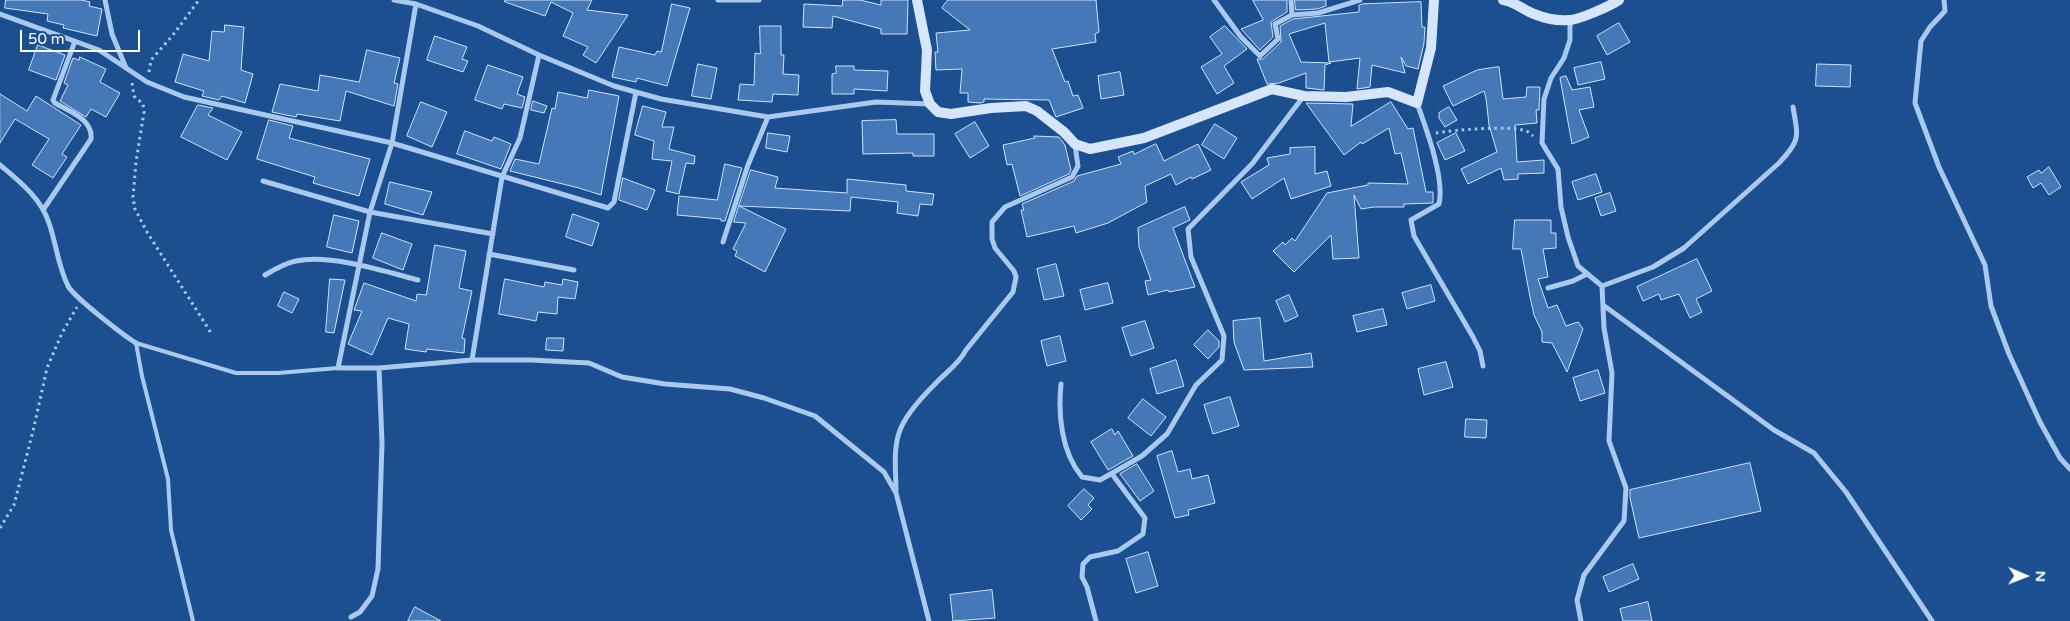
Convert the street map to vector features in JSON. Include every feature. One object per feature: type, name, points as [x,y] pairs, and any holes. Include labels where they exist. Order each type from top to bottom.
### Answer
[{"type":"street","points":[[106,0],[112,34],[126,68]]},
{"type":"street","points":[[394,0],[416,4],[478,26],[539,55],[614,86],[661,99],[768,117],[876,102],[930,104]]},
{"type":"street","points":[[718,0],[759,0]]},
{"type":"street","points":[[917,0],[927,50],[926,91],[930,104],[938,112],[951,114],[991,108],[1026,106],[1044,116],[1064,132],[1075,144],[1090,149],[1144,138],[1272,89],[1304,96],[1346,97],[1388,92],[1417,103]]},
{"type":"street","points":[[1214,0],[1241,37],[1260,56],[1278,39],[1275,24],[1292,15],[1318,13],[1360,0]]},
{"type":"street","points":[[1291,0],[1292,15]]},
{"type":"street","points":[[1434,0],[1431,48],[1417,103],[1428,134],[1441,197],[1439,204],[1411,220],[1411,226],[1414,236],[1480,351],[1483,366]]},
{"type":"street","points":[[1503,0],[1511,1],[1531,13],[1544,18],[1570,20],[1612,5],[1619,0]]},
{"type":"street","points":[[1944,0],[1945,12],[1930,27],[1921,41],[1916,104],[1939,167],[1985,265],[1991,306],[2009,354],[2040,422],[2060,458],[2070,469]]},
{"type":"street","points":[[416,4],[392,143],[370,212],[338,368],[379,368],[472,360],[531,360],[589,364],[622,377],[665,384],[730,390],[764,398],[815,416],[884,472],[896,493]]},
{"type":"street","points":[[0,14],[99,50],[147,82],[184,97],[392,143],[608,208],[614,202],[636,92]]},
{"type":"street","points":[[1570,20],[1570,40],[1564,58],[1551,78],[1544,99],[1542,143],[1558,169],[1561,208],[1578,266],[1602,286],[1604,328],[1612,373],[1609,442],[1626,488],[1624,521],[1584,575],[1577,600],[1581,621]]},
{"type":"street","points":[[44,210],[91,139],[90,127],[84,120],[55,104],[53,100],[75,41]]},
{"type":"street","points":[[472,360],[502,177],[520,138],[539,55]]},
{"type":"street","points":[[1061,384],[1059,410],[1068,453],[1074,468],[1082,477],[1100,480],[1112,474],[1142,456],[1167,434],[1196,385],[1222,360],[1224,336],[1191,258],[1188,229],[1252,164],[1304,96]]},
{"type":"street","points":[[1602,286],[1653,267],[1684,248],[1780,163],[1794,148],[1798,135],[1794,107]]},
{"type":"street","points":[[723,242],[748,164],[768,117]]},
{"type":"street","points":[[929,621],[896,493],[896,445],[899,432],[914,409],[935,384],[962,358],[966,350],[1013,292],[1016,277],[1014,271],[995,248],[992,239],[992,222],[1005,207],[1072,177],[1078,166],[1075,144]]},
{"type":"street","points":[[0,165],[27,188],[44,210],[69,287],[81,300],[136,343]]},
{"type":"street","points":[[263,182],[370,212],[493,234]]},
{"type":"street","points":[[489,254],[574,270]]},
{"type":"street","points":[[264,275],[279,267],[306,259],[358,265],[418,280]]},
{"type":"street","points":[[1548,288],[1573,281],[1587,274]]},
{"type":"street","points":[[1603,305],[1774,430],[1814,453],[1846,492],[1932,621]]},
{"type":"street","points":[[351,617],[360,612],[372,596],[378,569],[382,443],[379,368]]},
{"type":"street","points":[[1096,621],[1087,586],[1082,578],[1083,564],[1090,557],[1118,551],[1143,534],[1146,518],[1112,474]]},
{"type":"lane","points":[[193,621],[171,530],[168,479],[142,376],[136,343],[236,373],[278,373],[338,368]]},
{"type":"path","points":[[147,82],[151,60],[173,35],[199,0]]},
{"type":"path","points":[[132,72],[134,96],[143,104],[144,112],[136,162],[133,197],[135,209],[147,232],[211,333]]},
{"type":"path","points":[[1428,134],[1457,130],[1495,129],[1526,131],[1542,143]]},
{"type":"path","points":[[0,528],[14,505],[47,368],[62,333],[81,300]]},
{"type":"building","points":[[6,0],[81,0],[90,2],[89,6],[102,9],[97,36],[63,28],[64,25],[47,21],[48,14],[5,8]]},
{"type":"building","points":[[505,0],[592,0],[587,10],[628,15],[596,63],[583,55],[588,47],[563,36],[573,13],[551,2],[545,16],[505,2]]},
{"type":"building","points":[[843,0],[860,0],[881,5],[881,0],[908,0],[907,34],[881,34],[881,29],[833,16],[832,28],[803,27],[804,4],[842,6]]},
{"type":"building","points":[[948,0],[1096,0],[1099,32],[1095,34],[1096,42],[1052,49],[1065,82],[1068,81],[1073,96],[1078,95],[1083,108],[1056,117],[1049,100],[984,99],[984,102],[980,103],[968,102],[968,93],[960,93],[962,69],[936,70],[935,52],[938,52],[936,33],[970,30],[942,8]]},
{"type":"building","points":[[1253,0],[1287,0],[1287,12],[1271,22],[1273,37],[1260,50],[1241,29],[1263,20]]},
{"type":"building","points":[[1295,0],[1326,0],[1326,6],[1317,9],[1296,10]]},
{"type":"building","points":[[1421,2],[1422,27],[1425,27],[1424,43],[1418,69],[1406,66],[1401,57],[1405,73],[1372,65],[1370,87],[1357,89],[1360,58],[1329,62],[1325,23],[1289,34],[1301,62],[1331,63],[1325,65],[1324,90],[1306,88],[1306,73],[1279,83],[1267,84],[1257,59],[1263,59],[1281,42],[1280,26],[1293,19],[1359,12],[1359,5],[1362,4]]},
{"type":"building","points":[[672,4],[690,8],[667,86],[637,78],[636,82],[612,77],[619,47],[655,55],[657,51],[661,52]]},
{"type":"building","points":[[1619,23],[1630,42],[1607,55],[1597,36]]},
{"type":"building","points":[[225,25],[244,27],[241,70],[253,74],[245,103],[222,96],[219,100],[202,96],[204,91],[175,82],[183,54],[209,61],[212,31],[224,32]]},
{"type":"building","points":[[760,26],[781,26],[781,55],[784,55],[783,74],[799,75],[798,95],[773,94],[772,102],[738,100],[740,84],[754,85],[755,53],[760,54]]},
{"type":"building","points":[[1225,26],[1247,49],[1224,66],[1234,83],[1217,94],[1201,67],[1222,54],[1210,37]]},
{"type":"building","points":[[435,36],[467,47],[462,59],[468,61],[463,72],[427,60]]},
{"type":"building","points":[[38,45],[65,55],[56,80],[29,70]]},
{"type":"building","points":[[367,50],[400,58],[394,83],[398,84],[394,106],[346,91],[340,121],[297,114],[296,117],[272,112],[280,84],[318,91],[320,75],[359,82]]},
{"type":"building","points":[[80,57],[106,69],[100,82],[120,93],[106,117],[91,109],[86,117],[60,101],[68,85],[64,83],[73,58],[79,60]]},
{"type":"building","points":[[1601,62],[1605,79],[1578,85],[1574,68]]},
{"type":"building","points":[[698,64],[717,68],[711,99],[692,96]]},
{"type":"building","points":[[1817,64],[1851,65],[1850,87],[1816,86]]},
{"type":"building","points":[[488,65],[523,77],[517,94],[525,97],[522,108],[504,104],[502,109],[475,100]]},
{"type":"building","points":[[836,66],[854,66],[854,70],[888,71],[887,91],[854,89],[854,94],[832,94],[832,74],[836,73]]},
{"type":"building","points":[[1499,67],[1503,99],[1526,97],[1527,87],[1540,87],[1539,110],[1536,110],[1537,123],[1515,125],[1517,162],[1544,160],[1544,173],[1518,174],[1518,179],[1504,180],[1501,168],[1468,184],[1461,169],[1497,152],[1489,125],[1486,98],[1484,91],[1453,106],[1443,86],[1477,70]]},
{"type":"building","points":[[1120,72],[1124,95],[1101,99],[1098,76]]},
{"type":"building","points":[[1566,76],[1572,90],[1590,87],[1594,107],[1579,110],[1589,137],[1572,144],[1560,78]]},
{"type":"building","points":[[589,90],[619,96],[601,195],[510,171],[515,159],[539,164],[552,108],[555,109],[558,92],[587,98]]},
{"type":"building","points":[[0,94],[27,111],[36,96],[81,125],[62,154],[67,157],[53,178],[32,165],[49,139],[15,119],[0,143]]},
{"type":"building","points":[[533,101],[547,106],[544,113],[531,110]]},
{"type":"building","points":[[421,102],[447,112],[432,147],[407,136]]},
{"type":"building","points":[[1391,102],[1408,129],[1413,128],[1426,192],[1433,192],[1433,203],[1404,204],[1404,207],[1361,209],[1354,195],[1359,258],[1333,259],[1331,235],[1294,272],[1273,251],[1283,242],[1285,245],[1292,238],[1295,241],[1327,193],[1368,185],[1368,183],[1408,184],[1401,153],[1395,154],[1389,128],[1362,144],[1361,142],[1344,155],[1306,103],[1353,104],[1351,126]]},
{"type":"building","points":[[198,105],[213,108],[208,115],[242,132],[227,160],[181,137]]},
{"type":"building","points":[[643,106],[666,112],[662,127],[674,127],[669,149],[695,156],[694,164],[686,163],[679,194],[666,191],[672,161],[652,159],[654,141],[635,135]]},
{"type":"building","points":[[1449,107],[1457,120],[1445,127],[1439,118],[1439,113]]},
{"type":"building","points":[[269,120],[293,126],[289,138],[370,159],[359,196],[313,183],[315,177],[257,159]]},
{"type":"building","points":[[896,120],[897,134],[934,134],[934,156],[913,156],[913,153],[863,154],[862,121]]},
{"type":"building","points":[[975,122],[989,146],[970,158],[955,134]]},
{"type":"building","points":[[1215,124],[1237,138],[1224,159],[1202,145]]},
{"type":"building","points":[[465,131],[492,141],[494,137],[511,144],[501,169],[457,154]]},
{"type":"building","points":[[768,133],[790,136],[787,152],[766,148]]},
{"type":"building","points":[[1456,133],[1465,151],[1445,160],[1437,143]]},
{"type":"building","points":[[1034,136],[1059,137],[1065,145],[1071,170],[1069,174],[1020,196],[1012,164],[1007,165],[1003,145],[1035,138]]},
{"type":"building","points":[[1156,144],[1164,161],[1198,144],[1211,170],[1176,185],[1171,174],[1145,186],[1147,202],[1108,223],[1076,233],[1074,226],[1027,237],[1021,210],[1024,210],[1022,204],[1074,181],[1077,176],[1121,164],[1118,157],[1133,151],[1134,154]]},
{"type":"building","points":[[1315,147],[1315,174],[1327,171],[1331,186],[1291,199],[1284,178],[1252,199],[1241,182],[1269,165],[1267,158],[1290,154],[1290,148]]},
{"type":"building","points":[[725,164],[742,168],[725,221],[677,215],[679,196],[717,200]]},
{"type":"building","points":[[2049,167],[2061,187],[2049,195],[2041,183],[2033,188],[2027,177],[2039,170],[2041,173]]},
{"type":"building","points":[[751,170],[778,177],[775,188],[847,193],[847,179],[906,185],[906,191],[934,194],[932,205],[920,204],[918,216],[897,213],[898,202],[851,197],[850,211],[739,206]]},
{"type":"building","points":[[1596,174],[1602,192],[1578,200],[1572,182]]},
{"type":"building","points":[[623,178],[655,190],[647,210],[619,200]]},
{"type":"building","points":[[390,182],[432,192],[423,215],[385,204]]},
{"type":"building","points":[[1610,193],[1616,211],[1601,216],[1595,198]]},
{"type":"building","points":[[739,206],[786,229],[765,272],[735,256],[737,251],[733,249],[746,223],[734,222]]},
{"type":"building","points":[[1185,207],[1190,220],[1173,228],[1195,287],[1169,292],[1168,290],[1148,295],[1145,281],[1151,280],[1139,247],[1138,228]]},
{"type":"building","points":[[573,214],[599,223],[592,246],[566,237]]},
{"type":"building","points":[[334,215],[359,221],[352,253],[327,247]]},
{"type":"building","points":[[1515,220],[1551,220],[1551,233],[1556,233],[1556,248],[1543,249],[1548,277],[1538,279],[1548,308],[1557,305],[1566,326],[1578,322],[1583,329],[1567,372],[1552,343],[1542,342],[1542,332],[1534,315],[1521,249],[1513,249]]},
{"type":"building","points":[[382,233],[412,244],[403,270],[373,258]]},
{"type":"building","points":[[435,245],[466,251],[459,288],[472,291],[462,338],[465,339],[464,353],[427,349],[426,352],[405,349],[409,324],[388,318],[372,355],[348,344],[362,311],[354,310],[364,283],[416,301],[417,294],[426,295]]},
{"type":"building","points":[[1697,259],[1712,291],[1696,299],[1702,312],[1690,318],[1679,294],[1661,300],[1659,294],[1643,301],[1637,287]]},
{"type":"building","points":[[1056,264],[1064,296],[1044,300],[1037,269]]},
{"type":"building","points":[[330,279],[345,280],[334,333],[326,332]]},
{"type":"building","points":[[505,279],[544,287],[545,282],[562,285],[563,279],[578,282],[575,299],[558,297],[557,314],[538,312],[536,321],[499,314]]},
{"type":"building","points":[[1108,283],[1113,303],[1085,310],[1080,290]]},
{"type":"building","points":[[1431,285],[1435,301],[1407,309],[1402,293]]},
{"type":"building","points":[[284,292],[299,299],[292,313],[278,306]]},
{"type":"building","points":[[1289,295],[1298,316],[1285,322],[1276,301]]},
{"type":"building","points":[[1383,309],[1387,325],[1357,332],[1353,316]]},
{"type":"building","points":[[1260,318],[1264,361],[1311,353],[1313,367],[1244,370],[1234,342],[1233,321]]},
{"type":"building","points":[[1145,321],[1154,348],[1131,356],[1122,328]]},
{"type":"building","points":[[1208,330],[1219,341],[1219,347],[1208,359],[1194,345]]},
{"type":"building","points":[[1060,336],[1066,361],[1047,366],[1041,341]]},
{"type":"building","points":[[547,338],[564,338],[563,351],[546,350]]},
{"type":"building","points":[[1176,360],[1184,386],[1157,394],[1150,369]]},
{"type":"building","points":[[1446,362],[1453,387],[1424,395],[1418,369]]},
{"type":"building","points":[[1598,370],[1605,393],[1580,401],[1573,378]]},
{"type":"building","points":[[1230,397],[1239,426],[1213,434],[1204,405]]},
{"type":"building","points":[[1143,399],[1166,417],[1151,436],[1128,418]]},
{"type":"building","points":[[1466,419],[1487,420],[1486,438],[1465,437]]},
{"type":"building","points":[[1112,429],[1115,435],[1118,431],[1133,456],[1108,470],[1091,442]]},
{"type":"building","points":[[1172,451],[1178,472],[1190,469],[1192,479],[1208,475],[1215,503],[1188,510],[1189,515],[1175,518],[1157,456]]},
{"type":"building","points":[[1750,463],[1761,511],[1639,538],[1630,490]]},
{"type":"building","points":[[1137,464],[1154,491],[1140,501],[1120,474]]},
{"type":"building","points":[[1084,489],[1094,498],[1088,505],[1092,509],[1081,520],[1068,506]]},
{"type":"building","points":[[1148,552],[1158,586],[1136,593],[1126,559]]},
{"type":"building","points":[[1633,564],[1639,579],[1609,592],[1603,577]]},
{"type":"building","points":[[992,590],[995,618],[953,621],[950,595]]},
{"type":"building","points":[[1648,602],[1652,621],[1623,621],[1620,609]]},
{"type":"building","points":[[415,607],[441,621],[408,621]]}]
